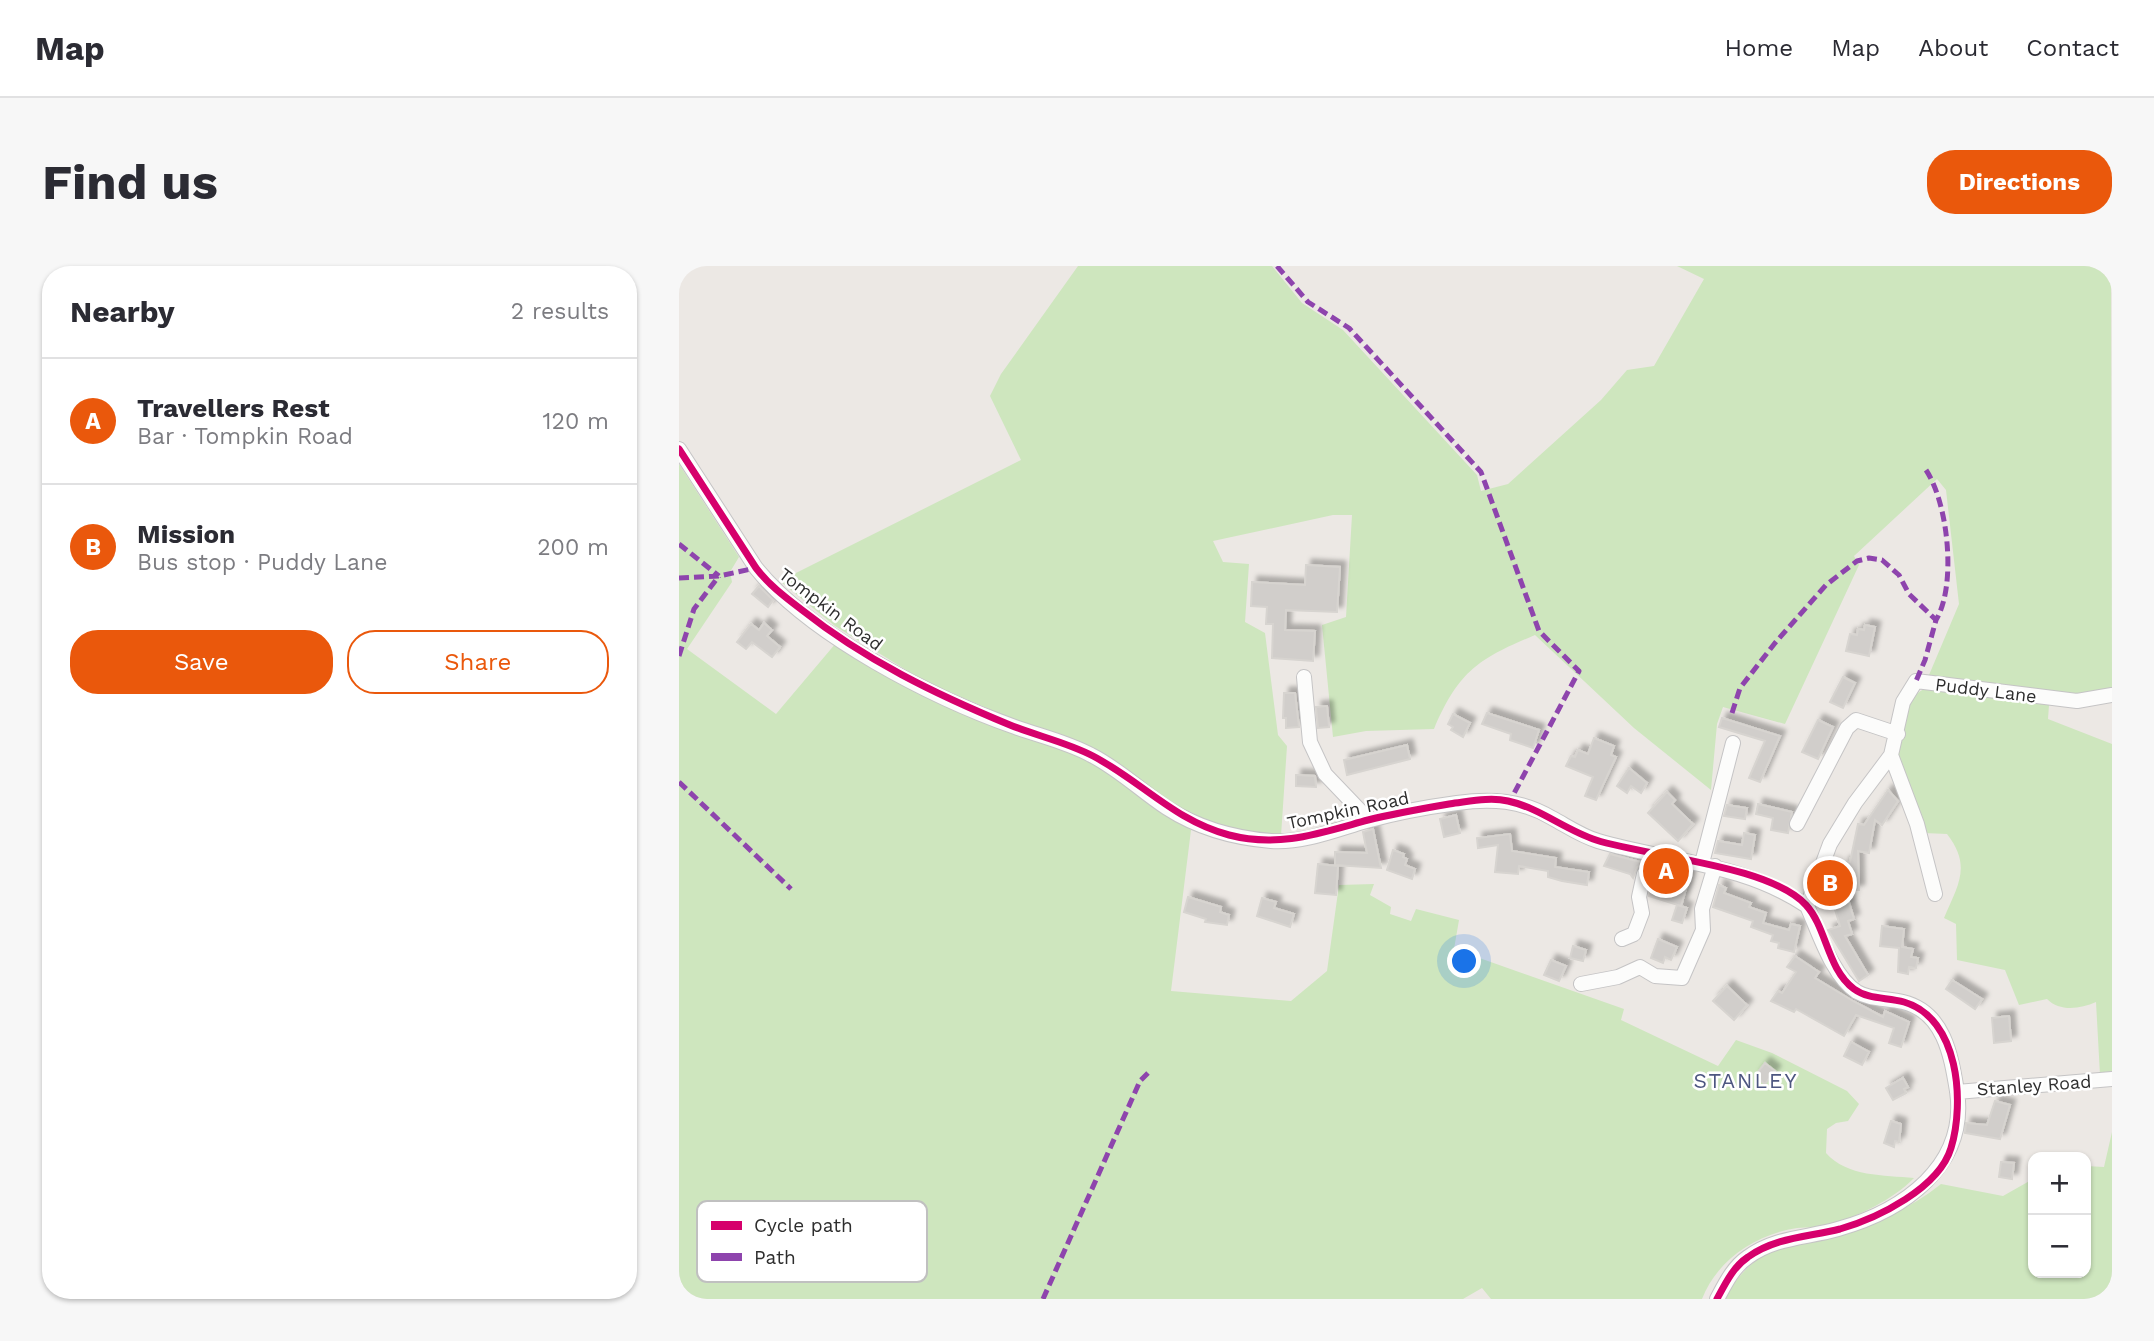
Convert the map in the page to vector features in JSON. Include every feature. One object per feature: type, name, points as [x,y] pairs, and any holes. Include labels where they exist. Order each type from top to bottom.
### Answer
[{"type":"street","name":"Tompkin Road","points":[[679,449],[766,581],[844,642],[913,682],[1013,727],[1091,754],[1166,808],[1194,823],[1232,836],[1272,841],[1296,840],[1369,820],[1457,803],[1496,799],[1549,816],[1647,863],[1708,864],[1753,877],[1784,890],[1807,906]]},
{"type":"street","points":[[1304,677],[1310,742],[1325,775],[1369,820]]},
{"type":"street","name":"Puddy Lane","points":[[1807,906],[1830,844],[1854,803],[1891,755],[1898,734],[1903,702],[1916,681],[2077,701],[2112,695]]},
{"type":"street","points":[[1797,824],[1847,727],[1856,720],[1898,734]]},
{"type":"street","points":[[1581,984],[1618,977],[1640,967],[1655,976],[1682,978],[1703,930],[1702,909],[1708,864],[1733,743]]},
{"type":"street","points":[[1891,755],[1917,824],[1935,894]]},
{"type":"street","points":[[1622,939],[1634,934],[1642,913],[1639,897],[1647,863]]},
{"type":"street","points":[[1717,1299],[1736,1267],[1760,1249],[1783,1240],[1860,1222],[1901,1202],[1923,1186],[1951,1151],[1957,1092],[1948,1045],[1938,1025],[1924,1012],[1905,1002],[1869,997],[1845,981],[1807,906]]},
{"type":"street","name":"Stanley Road","points":[[1957,1092],[2112,1079]]},
{"type":"green space","points":[[1078,266],[1272,266],[1302,303],[1343,330],[1477,475],[1481,491],[1508,484],[1601,400],[1627,370],[1654,366],[1704,279],[1677,266],[2111,266],[2112,691],[2093,696],[1938,681],[1929,675],[1959,604],[1946,490],[1937,479],[1854,556],[1859,565],[1785,724],[1723,707],[1717,724],[1711,790],[1634,728],[1535,635],[1499,652],[1473,669],[1452,693],[1434,729],[1366,731],[1333,737],[1322,625],[1346,617],[1352,515],[1333,515],[1213,541],[1223,562],[1249,564],[1245,622],[1265,633],[1278,735],[1287,746],[1281,836],[1240,833],[1206,822],[1031,727],[924,681],[835,626],[780,581],[1021,460],[990,396],[1001,374]]},
{"type":"green space","points":[[679,464],[739,557],[730,572],[732,582],[687,649],[776,714],[836,643],[936,702],[1015,735],[1064,749],[1086,760],[1191,830],[1171,991],[1291,1001],[1327,971],[1339,885],[1374,884],[1370,895],[1391,907],[1390,914],[1411,921],[1416,909],[1459,920],[1454,949],[1624,1009],[1621,1020],[1718,1066],[1736,1040],[1772,1053],[1847,1091],[1859,1104],[1848,1121],[1836,1123],[1827,1129],[1826,1153],[1844,1167],[1855,1171],[1914,1178],[1886,1200],[1852,1217],[1826,1226],[1782,1231],[1753,1243],[1717,1272],[1702,1299],[1491,1299],[1482,1288],[1463,1299],[679,1299]]},
{"type":"green space","points":[[1924,689],[2049,705],[2048,719],[2112,744],[2112,1073],[2100,1075],[2096,1002],[2070,1008],[2058,1006],[2047,999],[2019,1005],[2005,970],[1957,960],[1956,924],[1944,918],[1958,885],[1961,866],[1959,856],[1947,834],[1924,833],[1909,783],[1897,755],[1907,709],[1911,701]]},
{"type":"green space","points":[[2112,1132],[2112,1299],[1725,1299],[1744,1271],[1772,1251],[1793,1243],[1831,1237],[1864,1226],[1904,1208],[1941,1184],[2003,1196],[2028,1182],[2028,1278],[2091,1278],[2091,1166],[2104,1167]]},
{"type":"building","points":[[1306,565],[1340,567],[1337,612],[1286,610],[1285,630],[1315,631],[1313,661],[1272,658],[1273,624],[1266,624],[1267,607],[1251,606],[1252,582],[1305,585]]},
{"type":"building","points":[[759,586],[773,600],[768,607],[752,594]]},
{"type":"building","points":[[764,623],[772,630],[767,636],[780,647],[772,657],[752,642],[746,649],[737,642],[751,624],[759,630]]},
{"type":"building","points":[[1865,625],[1875,627],[1869,656],[1846,651],[1850,634],[1857,635],[1858,629],[1864,630]]},
{"type":"building","points":[[1843,677],[1855,683],[1843,708],[1830,702]]},
{"type":"building","points":[[1284,693],[1295,693],[1299,727],[1286,728],[1286,718],[1283,718]]},
{"type":"building","points":[[1327,706],[1329,727],[1318,728],[1316,707]]},
{"type":"building","points":[[1487,713],[1539,730],[1533,748],[1510,740],[1511,734],[1482,724]]},
{"type":"building","points":[[1453,714],[1470,723],[1463,737],[1451,730],[1453,727],[1448,724]]},
{"type":"building","points":[[1722,718],[1780,736],[1760,782],[1749,778],[1765,741],[1719,727]]},
{"type":"building","points":[[1818,720],[1833,727],[1818,759],[1802,752]]},
{"type":"building","points":[[1594,738],[1614,746],[1611,755],[1616,757],[1596,800],[1585,796],[1593,777],[1566,766],[1578,750],[1588,754]]},
{"type":"building","points":[[1407,745],[1410,759],[1347,775],[1344,760]]},
{"type":"building","points":[[1629,768],[1647,783],[1641,793],[1631,786],[1627,793],[1617,786]]},
{"type":"building","points":[[1296,775],[1315,776],[1316,787],[1296,786]]},
{"type":"building","points":[[1888,790],[1898,801],[1882,825],[1875,820],[1869,853],[1858,851],[1859,890],[1844,890],[1844,862],[1850,862],[1858,824],[1864,825]]},
{"type":"building","points":[[1667,792],[1675,800],[1672,804],[1693,824],[1678,841],[1648,813]]},
{"type":"building","points":[[1758,804],[1792,812],[1788,833],[1771,830],[1773,818],[1756,814]]},
{"type":"building","points":[[1727,805],[1747,808],[1745,819],[1724,816]]},
{"type":"building","points":[[1456,815],[1460,833],[1444,837],[1440,819]]},
{"type":"building","points":[[1373,829],[1381,868],[1335,865],[1335,852],[1367,853],[1363,832]]},
{"type":"building","points":[[1744,833],[1755,835],[1751,859],[1715,853],[1718,841],[1742,845]]},
{"type":"building","points":[[1510,834],[1512,851],[1556,858],[1555,867],[1589,872],[1587,885],[1548,877],[1548,871],[1519,866],[1518,874],[1495,872],[1498,845],[1478,848],[1477,838]]},
{"type":"building","points":[[1393,850],[1404,854],[1403,857],[1407,859],[1405,865],[1415,869],[1412,879],[1387,870]]},
{"type":"building","points":[[1610,854],[1690,875],[1681,906],[1649,896],[1653,872],[1647,865],[1637,867],[1633,878],[1630,874],[1604,866]]},
{"type":"building","points":[[1318,864],[1338,866],[1336,895],[1315,893]]},
{"type":"building","points":[[1719,885],[1726,888],[1724,893],[1751,903],[1749,907],[1766,913],[1763,923],[1789,930],[1791,924],[1800,926],[1794,952],[1778,948],[1779,943],[1771,941],[1773,935],[1751,927],[1753,921],[1713,907]]},
{"type":"building","points":[[1188,897],[1221,907],[1220,912],[1229,915],[1227,925],[1205,922],[1206,919],[1184,912]]},
{"type":"building","points":[[1262,898],[1276,902],[1274,908],[1294,914],[1290,927],[1257,916]]},
{"type":"building","points":[[1848,899],[1854,919],[1848,921],[1852,934],[1845,936],[1868,975],[1859,981],[1828,930],[1840,926],[1833,903]]},
{"type":"building","points":[[1677,905],[1687,908],[1682,923],[1672,920]]},
{"type":"building","points":[[1882,926],[1904,929],[1902,947],[1913,949],[1911,957],[1918,958],[1916,968],[1909,967],[1908,974],[1898,972],[1899,948],[1880,946]]},
{"type":"building","points":[[1658,939],[1677,947],[1671,960],[1665,957],[1663,963],[1651,958]]},
{"type":"building","points":[[1573,946],[1586,950],[1583,961],[1570,958]]},
{"type":"building","points":[[1795,956],[1819,972],[1815,978],[1853,1001],[1883,1017],[1885,1011],[1909,1022],[1901,1047],[1889,1043],[1894,1028],[1856,1015],[1844,1036],[1796,1009],[1794,1012],[1771,1001],[1778,991],[1782,993],[1796,972],[1787,967]]},
{"type":"building","points":[[1551,960],[1566,966],[1559,981],[1544,975]]},
{"type":"building","points":[[1952,980],[1982,999],[1975,1009],[1946,989]]},
{"type":"building","points":[[1727,986],[1747,1005],[1734,1020],[1713,1001]]},
{"type":"building","points":[[2009,1016],[2011,1041],[1994,1043],[1992,1018]]},
{"type":"building","points":[[1851,1042],[1869,1052],[1862,1065],[1844,1056]]},
{"type":"building","points":[[1765,1063],[1775,1071],[1765,1084],[1755,1076]]},
{"type":"building","points":[[1903,1078],[1908,1087],[1904,1089],[1906,1093],[1893,1100],[1886,1088]]},
{"type":"building","points":[[1995,1101],[2010,1105],[2000,1139],[1965,1133],[1966,1123],[1987,1125]]},
{"type":"building","points":[[1891,1121],[1901,1124],[1899,1142],[1895,1141],[1894,1147],[1884,1143]]},
{"type":"building","points":[[2001,1162],[2014,1163],[2012,1179],[1999,1177]]},
{"type":"tunnel","points":[[1644,874],[1647,862]]},
{"type":"marked path","points":[[1277,266],[1308,302],[1349,328],[1481,472],[1539,631],[1579,671],[1510,801]]},
{"type":"marked path","points":[[1926,470],[1940,502],[1947,544],[1946,586],[1943,605],[1936,620]]},
{"type":"marked path","points":[[679,544],[719,576]]},
{"type":"marked path","points":[[1732,713],[1740,688],[1826,585],[1857,561],[1869,558],[1882,560],[1899,575],[1909,594],[1936,620],[1916,681]]},
{"type":"marked path","points":[[679,578],[719,576],[756,568]]},
{"type":"marked path","points":[[679,656],[694,609],[719,576]]},
{"type":"marked path","points":[[679,782],[791,889]]},
{"type":"marked path","points":[[1043,1299],[1140,1081],[1148,1073]]},
{"type":"cycle path","points":[[679,449],[756,568],[783,595],[826,628],[901,675],[955,701],[1093,756],[1175,810],[1210,829],[1247,839],[1282,839],[1316,834],[1422,809],[1474,800],[1501,800],[1520,804],[1596,840],[1737,871],[1789,891],[1813,914],[1832,960],[1845,981],[1860,993],[1904,1002],[1922,1011],[1937,1025],[1947,1043],[1957,1086],[1955,1129],[1944,1163],[1921,1188],[1889,1209],[1855,1224],[1781,1241],[1759,1250],[1738,1266],[1717,1299]]},
{"type":"place","name":"Travellers Rest","points":[[1666,871]]},
{"type":"place","name":"Mission","points":[[1830,883]]},
{"type":"district","name":"STANLEY","points":[[1746,1080]]}]
